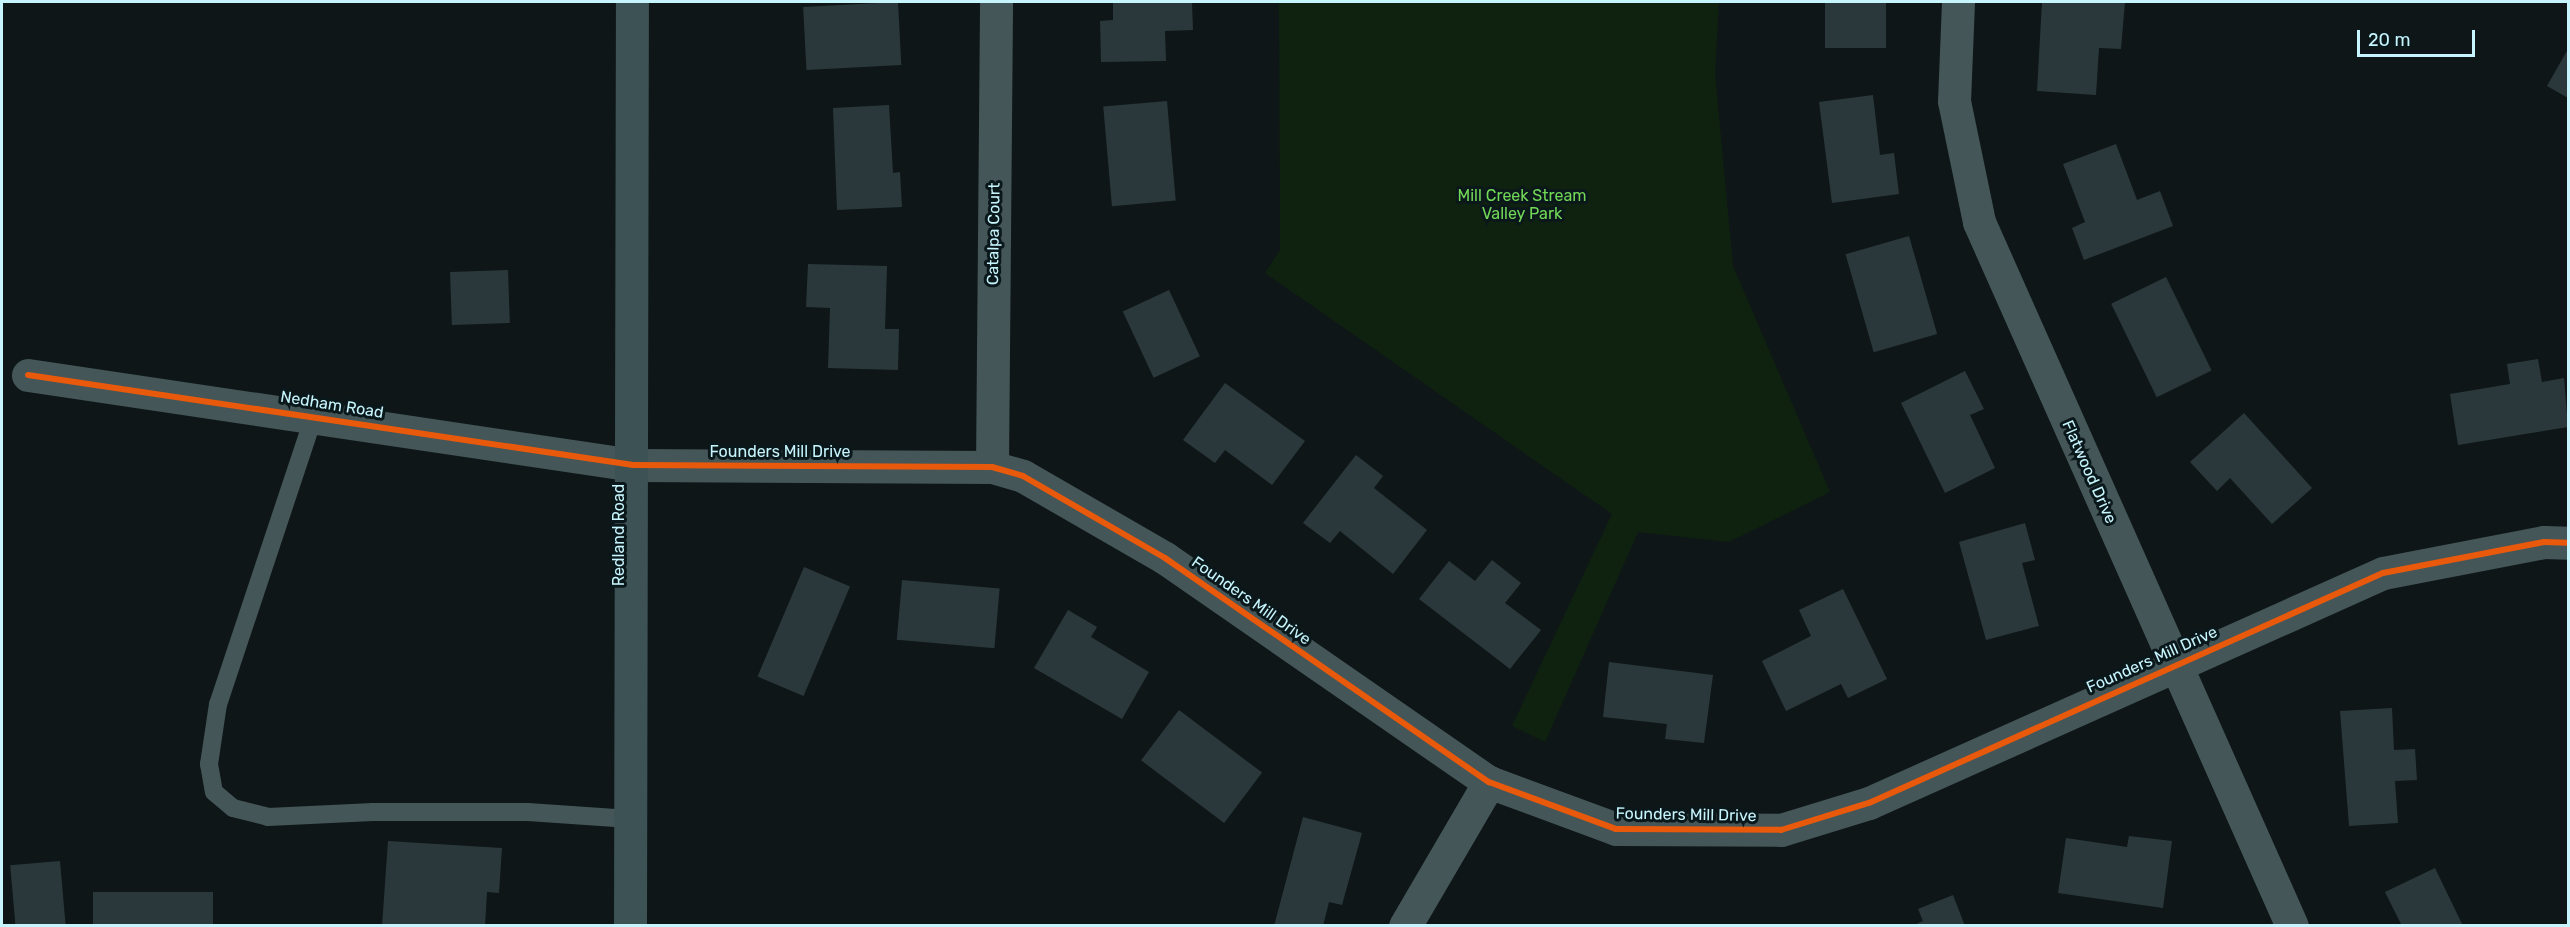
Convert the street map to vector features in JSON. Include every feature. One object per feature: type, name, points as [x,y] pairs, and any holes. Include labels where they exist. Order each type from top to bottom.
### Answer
[{"type":"main road","name":"Redland Road","points":[[630,926],[633,465],[632,2]]},
{"type":"street","name":"Catalpa Court","points":[[992,467],[996,2]]},
{"type":"street","name":"Flatwood Drive","points":[[1958,2],[1954,101],[1978,222],[2292,926]]},
{"type":"street","name":"Nedham Road","points":[[27,375],[633,465]]},
{"type":"street","name":"Founders Mill Drive","points":[[633,465],[992,467],[1023,476],[1165,558],[1489,782],[1616,829],[1781,830],[1869,803],[2174,664],[2383,573],[2544,542],[2568,543]]},
{"type":"street","points":[[1405,926],[1489,782]]},
{"type":"lane","points":[[314,416],[218,704],[208,765],[214,792],[233,808],[268,817],[528,812],[630,819]]},
{"type":"green space","name":"Mill Creek Stream Valley Park","points":[[1279,2],[1719,2],[1715,74],[1733,266],[1830,492],[1729,542],[1638,532],[1545,742],[1512,726],[1612,514],[1265,273],[1280,250]]},
{"type":"building","points":[[898,2],[901,65],[806,70],[803,7]]},
{"type":"building","points":[[1113,2],[1192,2],[1193,30],[1165,31],[1166,61],[1101,62],[1100,21],[1113,20]]},
{"type":"building","points":[[1825,2],[1886,2],[1886,48],[1825,48]]},
{"type":"building","points":[[2042,2],[2125,2],[2121,49],[2099,48],[2096,95],[2037,91]]},
{"type":"building","points":[[2568,49],[2568,98],[2547,86]]},
{"type":"building","points":[[1873,95],[1880,155],[1894,153],[1899,194],[1832,203],[1819,102]]},
{"type":"building","points":[[1167,101],[1176,201],[1112,206],[1103,107]]},
{"type":"building","points":[[889,105],[893,173],[900,172],[902,207],[837,210],[833,108]]},
{"type":"building","points":[[2116,144],[2137,200],[2160,191],[2173,226],[2084,260],[2072,228],[2085,222],[2063,164]]},
{"type":"building","points":[[1909,236],[1937,334],[1874,352],[1846,254]]},
{"type":"building","points":[[808,264],[887,266],[885,329],[899,329],[898,370],[828,368],[830,308],[806,307]]},
{"type":"building","points":[[508,270],[510,323],[452,325],[450,272]]},
{"type":"building","points":[[2166,277],[2212,370],[2157,397],[2111,304]]},
{"type":"building","points":[[1169,290],[1200,356],[1154,378],[1123,312]]},
{"type":"building","points":[[2538,359],[2542,382],[2564,378],[2568,427],[2458,445],[2450,394],[2510,384],[2507,364]]},
{"type":"building","points":[[1965,371],[1984,409],[1970,415],[1995,468],[1945,493],[1901,403]]},
{"type":"building","points":[[1225,383],[1305,441],[1272,485],[1225,450],[1215,463],[1183,440]]},
{"type":"building","points":[[2244,413],[2312,488],[2272,524],[2230,478],[2217,491],[2190,462]]},
{"type":"building","points":[[1356,455],[1383,476],[1374,488],[1427,530],[1393,574],[1340,531],[1330,543],[1303,523]]},
{"type":"building","points":[[2025,523],[2035,560],[2022,563],[2039,626],[1986,640],[1959,542]]},
{"type":"building","points":[[1492,560],[1521,583],[1505,603],[1541,630],[1510,669],[1419,599],[1449,561],[1475,581]]},
{"type":"building","points":[[804,567],[850,587],[804,696],[758,677]]},
{"type":"building","points":[[902,580],[1000,589],[994,648],[897,640]]},
{"type":"building","points":[[1843,589],[1887,679],[1848,698],[1841,684],[1786,711],[1762,661],[1811,636],[1799,610]]},
{"type":"building","points":[[1068,610],[1097,627],[1091,637],[1149,672],[1122,719],[1034,668]]},
{"type":"building","points":[[1609,662],[1713,675],[1704,743],[1665,739],[1667,724],[1603,717]]},
{"type":"building","points":[[2392,708],[2394,750],[2415,749],[2417,780],[2395,781],[2398,823],[2349,826],[2340,711]]},
{"type":"building","points":[[1179,710],[1262,773],[1224,823],[1141,760]]},
{"type":"building","points":[[1303,817],[1362,833],[1342,905],[1329,902],[1323,926],[1274,926]]},
{"type":"building","points":[[2129,836],[2172,841],[2163,908],[2058,893],[2066,838],[2127,847]]},
{"type":"building","points":[[388,841],[502,848],[499,893],[487,892],[485,926],[382,926]]},
{"type":"building","points":[[60,861],[66,926],[15,926],[10,865]]},
{"type":"building","points":[[2435,868],[2463,926],[2402,926],[2385,892]]},
{"type":"building","points":[[93,892],[213,892],[213,926],[93,926]]},
{"type":"building","points":[[1953,895],[1965,926],[1912,926],[1923,921],[1918,909]]},
{"type":"cycle path","points":[[28,375],[633,465],[992,467],[1023,476],[1165,558],[1489,782],[1616,829],[1781,830],[1869,803],[2383,573],[2544,542],[2568,543]]}]
